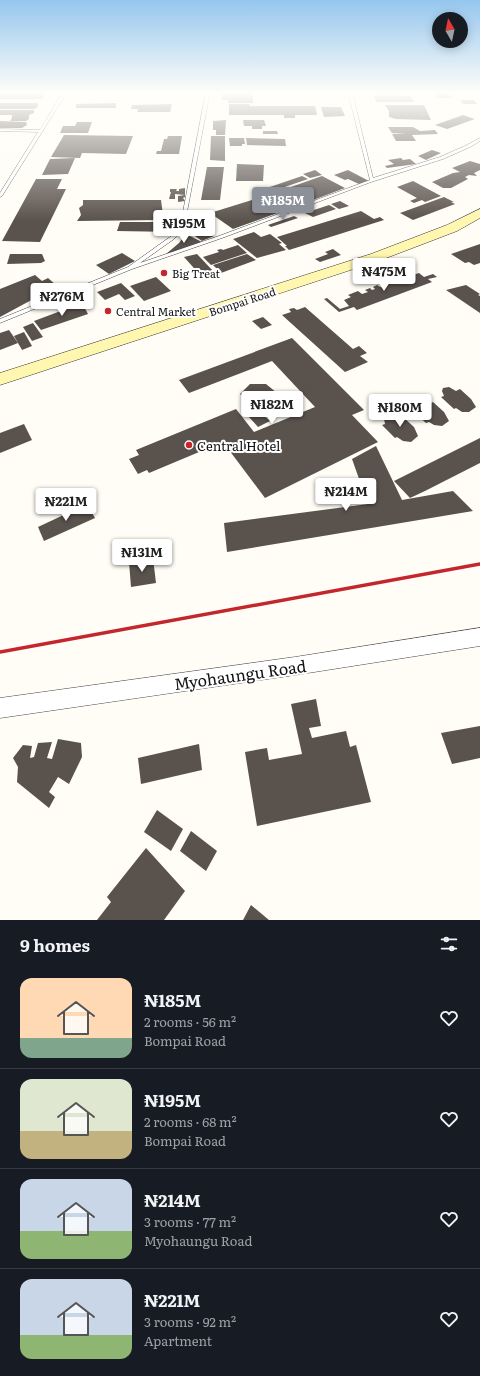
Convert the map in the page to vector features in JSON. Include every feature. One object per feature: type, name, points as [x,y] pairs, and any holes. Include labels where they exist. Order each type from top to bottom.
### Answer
[{"type":"main road","name":"Bompai Road","points":[[0,379],[376,257],[452,228],[480,213]]},
{"type":"street","name":"Myohaungu Road","points":[[0,708],[295,666],[480,637]]},
{"type":"lane","points":[[0,196],[38,135]]},
{"type":"lane","points":[[130,268],[172,238],[180,229],[184,217],[200,135]]},
{"type":"lane","points":[[361,135],[372,181]]},
{"type":"lane","points":[[0,321],[130,268],[171,256],[372,181],[459,151],[480,139]]},
{"type":"building","points":[[64,135],[133,136],[126,154],[82,153],[80,158],[51,157]]},
{"type":"building","points":[[393,135],[414,135],[412,135],[416,141],[396,141]]},
{"type":"building","points":[[168,136],[182,136],[179,154],[156,154],[157,151],[161,151],[164,139],[167,139]]},
{"type":"building","points":[[211,136],[225,136],[225,161],[210,160]]},
{"type":"building","points":[[229,138],[244,138],[245,144],[242,144],[242,146],[230,146]]},
{"type":"building","points":[[246,138],[285,139],[286,146],[247,145]]},
{"type":"building","points":[[432,150],[441,153],[426,160],[418,156]]},
{"type":"building","points":[[75,158],[68,174],[42,175],[50,159]]},
{"type":"building","points":[[401,158],[403,160],[410,159],[416,164],[387,168],[385,166],[394,164],[388,160]]},
{"type":"building","points":[[470,161],[480,164],[480,170],[474,173],[477,176],[469,175],[465,177],[468,179],[451,188],[443,188],[432,182],[453,173],[460,172],[452,168]]},
{"type":"building","points":[[237,164],[264,165],[263,181],[236,181]]},
{"type":"building","points":[[207,167],[224,167],[220,200],[201,200]]},
{"type":"building","points":[[315,170],[322,175],[310,178],[303,174]]},
{"type":"building","points":[[348,170],[369,181],[359,184],[334,175]]},
{"type":"building","points":[[302,176],[308,179],[270,192],[264,189]]},
{"type":"building","points":[[322,176],[345,188],[292,208],[274,193]]},
{"type":"building","points":[[36,179],[62,179],[57,189],[66,189],[40,242],[2,241]]},
{"type":"building","points":[[413,181],[441,196],[425,202],[422,200],[414,203],[410,201],[417,198],[397,187]]},
{"type":"building","points":[[185,188],[185,195],[175,194],[175,199],[169,199],[171,192],[170,189],[177,189],[176,191],[179,191],[179,189]]},
{"type":"building","points":[[271,194],[291,208],[233,229],[210,213]]},
{"type":"building","points":[[185,195],[183,198],[185,201],[178,202],[178,196]]},
{"type":"building","points":[[444,197],[455,204],[413,220],[400,213]]},
{"type":"building","points":[[83,200],[161,200],[163,215],[160,220],[77,221],[81,215],[79,208],[83,205]]},
{"type":"building","points":[[340,201],[349,206],[339,209],[331,204]]},
{"type":"building","points":[[329,205],[336,209],[313,217],[305,213]]},
{"type":"building","points":[[361,211],[374,219],[380,217],[384,220],[289,250],[285,246],[287,246],[277,237]]},
{"type":"building","points":[[294,216],[298,218],[271,227],[268,225]]},
{"type":"building","points":[[120,222],[176,223],[174,232],[117,231]]},
{"type":"building","points":[[203,230],[214,236],[202,241],[192,234]]},
{"type":"building","points":[[254,232],[261,237],[270,234],[282,243],[279,244],[286,250],[257,258],[233,239]]},
{"type":"building","points":[[186,234],[202,242],[167,256],[166,254],[179,243]]},
{"type":"building","points":[[480,244],[480,263],[474,265],[469,262],[465,263],[451,254]]},
{"type":"building","points":[[238,245],[247,253],[211,265],[203,257],[219,252],[217,250],[223,250]]},
{"type":"building","points":[[333,249],[341,255],[320,262],[315,259],[328,254],[325,252]]},
{"type":"building","points":[[122,253],[135,261],[109,274],[96,265]]},
{"type":"building","points":[[10,254],[42,254],[45,261],[41,263],[7,264]]},
{"type":"building","points":[[197,254],[214,272],[201,276],[184,257]]},
{"type":"building","points":[[247,254],[256,260],[221,273],[213,265]]},
{"type":"building","points":[[411,273],[413,275],[419,273],[424,277],[433,274],[437,277],[428,279],[432,282],[357,310],[354,307],[339,312],[324,299],[327,298],[340,309],[349,306],[344,300],[351,297],[348,295],[358,291],[362,294],[368,292],[365,290],[370,288],[372,290],[375,289],[373,287],[377,285],[380,287],[385,285],[382,284],[388,282],[391,284],[394,283],[390,280],[394,279],[397,282],[402,280],[399,277],[404,275],[407,278],[410,277],[407,275]]},
{"type":"building","points":[[35,275],[42,281],[48,278],[56,285],[48,288],[50,290],[0,317],[0,289]]},
{"type":"building","points":[[156,277],[171,291],[144,301],[130,286]]},
{"type":"building","points":[[121,283],[135,296],[125,300],[119,294],[105,300],[97,292]]},
{"type":"building","points":[[466,285],[480,294],[478,295],[480,296],[480,313],[446,290]]},
{"type":"building","points":[[82,303],[88,314],[41,330],[34,321]]},
{"type":"building","points":[[305,307],[353,349],[359,346],[367,353],[360,356],[368,362],[345,372],[282,315],[291,312],[289,309],[294,308],[297,310]]},
{"type":"building","points":[[263,317],[272,325],[261,329],[252,321]]},
{"type":"building","points":[[33,323],[43,337],[32,341],[23,327]]},
{"type":"building","points":[[9,330],[18,343],[0,350],[0,333]]},
{"type":"building","points":[[24,332],[32,346],[22,350],[14,336]]},
{"type":"building","points":[[292,338],[364,410],[352,415],[378,442],[265,498],[223,442],[149,473],[147,470],[138,474],[129,459],[139,455],[136,450],[236,409],[254,432],[315,407],[272,361],[189,393],[179,380]]},
{"type":"building","points":[[250,384],[266,384],[277,393],[275,402],[254,408],[240,394]]},
{"type":"building","points":[[449,387],[456,391],[460,389],[471,399],[476,407],[469,412],[462,412],[456,408],[454,409],[441,397],[444,396],[442,391],[443,388]]},
{"type":"building","points":[[416,400],[422,400],[430,404],[433,402],[444,412],[449,421],[442,426],[434,425],[429,422],[426,423],[413,411],[416,409]]},
{"type":"building","points":[[260,412],[270,421],[258,427],[249,417]]},
{"type":"building","points":[[392,414],[399,418],[403,417],[414,427],[418,436],[411,442],[403,441],[397,437],[395,438],[382,425],[385,424],[384,419],[386,415]]},
{"type":"building","points":[[24,424],[32,440],[0,453],[0,433]]},
{"type":"building","points":[[480,438],[480,463],[425,491],[410,498],[394,481]]},
{"type":"building","points":[[376,446],[402,500],[453,491],[473,511],[227,552],[224,523],[368,504],[352,459]]},
{"type":"building","points":[[87,504],[95,518],[44,541],[38,527]]},
{"type":"building","points":[[153,558],[156,583],[131,587],[129,562]]},
{"type":"building","points":[[316,699],[321,726],[309,728],[312,738],[346,731],[350,747],[356,745],[371,802],[257,826],[245,752],[267,748],[269,760],[302,754],[291,704]]},
{"type":"building","points":[[480,726],[480,758],[452,764],[441,733]]},
{"type":"building","points":[[58,739],[81,743],[82,757],[69,784],[58,777],[49,792],[55,797],[49,808],[17,782],[18,767],[13,758],[23,745],[32,746],[30,758],[34,757],[38,743],[52,742],[47,758],[52,759]]},
{"type":"building","points":[[199,744],[202,770],[141,784],[138,758]]},
{"type":"building","points":[[157,810],[183,829],[171,851],[144,832]]},
{"type":"building","points":[[191,831],[217,851],[206,871],[180,851]]},
{"type":"building","points":[[146,848],[185,891],[164,920],[97,920],[111,902],[107,897]]},
{"type":"building","points":[[251,905],[269,920],[243,920]]},
{"type":"railway","points":[[0,652],[480,564]]},
{"type":"place","name":"Big Treat","points":[[164,273]]},
{"type":"place","name":"Central Market","points":[[108,311]]},
{"type":"place","name":"Central Hotel","points":[[189,445]]}]
